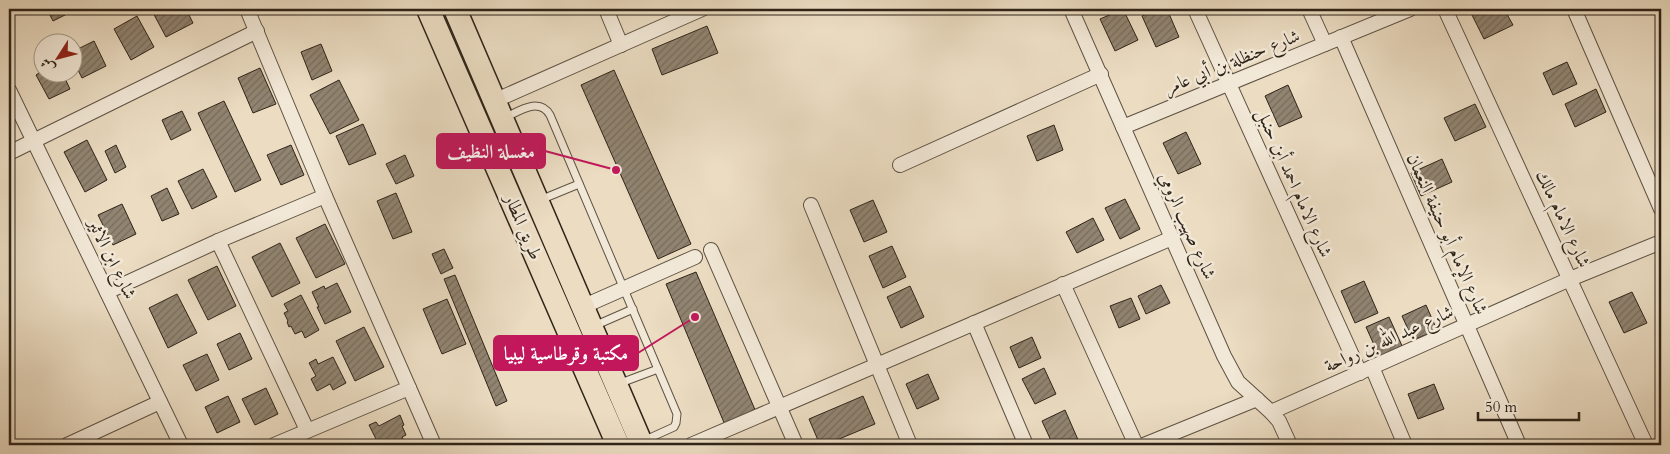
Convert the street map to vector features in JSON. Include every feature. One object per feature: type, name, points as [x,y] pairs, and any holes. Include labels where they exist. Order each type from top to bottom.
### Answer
[{"type":"highway","name":"طريق المطار","points":[[428,9],[618,445]]},
{"type":"highway","name":"طريق المطار","points":[[455,9],[641,444]]},
{"type":"street","points":[[247,9],[325,196],[434,445]]},
{"type":"street","points":[[606,9],[621,44]]},
{"type":"street","points":[[498,110],[621,44],[702,9]]},
{"type":"street","name":"شارع صهيب الرومي","points":[[1071,9],[1224,356],[1238,382],[1279,421],[1290,445]]},
{"type":"street","name":"شارع الامام احمد أبن حنبل","points":[[1195,9],[1228,84],[1366,370],[1405,445]]},
{"type":"street","points":[[1309,9],[1325,44]]},
{"type":"street","name":"شارع حنظلة بن أبي عامر","points":[[1123,127],[1410,9]]},
{"type":"street","name":"شارع الامام مالك","points":[[1445,9],[1646,445]]},
{"type":"street","points":[[1574,9],[1661,209]]},
{"type":"street","points":[[9,152],[257,31]]},
{"type":"street","name":"شارع الإمام أبو حنيفة النعمان","points":[[1341,37],[1519,445]]},
{"type":"street","points":[[900,165],[1101,74]]},
{"type":"street","name":"شارع ابن الاثير","points":[[9,90],[181,445]]},
{"type":"street","points":[[107,292],[218,241],[325,196]]},
{"type":"street","points":[[811,205],[910,445]]},
{"type":"street","points":[[691,445],[1172,238]]},
{"type":"street","points":[[218,241],[307,430]]},
{"type":"street","name":"شارع عبد الله بن رواحة","points":[[1271,412],[1570,279],[1661,242]]},
{"type":"street","points":[[711,250],[796,445]]},
{"type":"street","points":[[582,307],[695,257]]},
{"type":"street","points":[[1063,284],[1136,445]]},
{"type":"street","points":[[974,323],[1026,445]]},
{"type":"street","points":[[274,445],[409,388]]},
{"type":"street","points":[[1144,445],[1257,399]]},
{"type":"street","points":[[67,445],[160,402]]},
{"type":"lane","points":[[498,110],[536,105],[545,108],[550,115],[677,414],[676,423],[670,430],[641,444]]},
{"type":"lane","points":[[537,201],[579,184]]},
{"type":"lane","points":[[591,328],[632,309]]},
{"type":"lane","points":[[616,385],[658,369]]},
{"type":"building","points":[[47,9],[74,9],[75,10],[53,21]]},
{"type":"building","points":[[151,9],[186,9],[193,23],[166,37]]},
{"type":"building","points":[[1123,9],[1138,40],[1115,51],[1100,19]]},
{"type":"building","points":[[1158,9],[1167,9],[1179,37],[1156,47],[1142,16]]},
{"type":"building","points":[[1475,9],[1504,9],[1513,25],[1484,39],[1470,11]]},
{"type":"building","points":[[137,16],[154,47],[131,60],[114,29]]},
{"type":"building","points":[[707,26],[718,53],[662,75],[652,49]]},
{"type":"building","points":[[94,41],[106,66],[82,78],[82,47]]},
{"type":"building","points":[[321,44],[332,71],[312,80],[301,52]]},
{"type":"building","points":[[1567,62],[1577,84],[1553,95],[1543,73]]},
{"type":"building","points":[[260,68],[276,104],[253,113],[238,78]]},
{"type":"building","points":[[614,70],[691,244],[658,259],[581,85]]},
{"type":"building","points":[[339,80],[359,120],[330,134],[310,95]]},
{"type":"building","points":[[40,82],[67,82],[70,89],[49,99]]},
{"type":"building","points":[[1288,85],[1302,117],[1279,127],[1265,96]]},
{"type":"building","points":[[1596,89],[1606,112],[1575,127],[1565,104]]},
{"type":"building","points":[[224,101],[261,180],[235,192],[198,113]]},
{"type":"building","points":[[1475,104],[1486,127],[1455,141],[1444,118]]},
{"type":"building","points":[[182,111],[191,130],[171,140],[162,120]]},
{"type":"building","points":[[363,124],[376,154],[349,165],[336,136]]},
{"type":"building","points":[[1054,125],[1063,150],[1037,161],[1027,136]]},
{"type":"building","points":[[1186,132],[1201,164],[1178,174],[1163,143]]},
{"type":"building","points":[[87,140],[107,180],[85,192],[64,152]]},
{"type":"building","points":[[116,145],[126,167],[115,173],[105,151]]},
{"type":"building","points":[[291,145],[304,175],[281,185],[267,155]]},
{"type":"building","points":[[405,155],[414,176],[396,184],[386,164]]},
{"type":"building","points":[[1442,159],[1452,182],[1421,196],[1411,173]]},
{"type":"building","points":[[203,169],[217,197],[192,209],[178,181]]},
{"type":"building","points":[[167,188],[179,214],[162,221],[151,196]]},
{"type":"building","points":[[396,193],[412,232],[393,239],[377,201]]},
{"type":"building","points":[[1125,199],[1140,229],[1120,239],[1105,208]]},
{"type":"building","points":[[873,200],[887,232],[864,242],[850,210]]},
{"type":"building","points":[[122,204],[136,234],[113,245],[98,215]]},
{"type":"building","points":[[1093,218],[1104,240],[1077,253],[1066,232]]},
{"type":"building","points":[[325,224],[345,264],[316,278],[296,238]]},
{"type":"building","points":[[280,243],[300,283],[272,297],[252,257]]},
{"type":"building","points":[[892,246],[906,277],[883,288],[869,256]]},
{"type":"building","points":[[444,249],[453,268],[441,274],[432,254]]},
{"type":"building","points":[[217,266],[236,306],[208,320],[188,280]]},
{"type":"building","points":[[696,272],[756,412],[725,425],[666,284]]},
{"type":"building","points":[[455,275],[507,401],[496,406],[444,279]]},
{"type":"building","points":[[1364,281],[1378,313],[1355,323],[1341,291]]},
{"type":"building","points":[[337,283],[351,312],[325,324],[312,292],[324,286],[325,289]]},
{"type":"building","points":[[1161,285],[1170,303],[1146,314],[1138,296]]},
{"type":"building","points":[[910,286],[924,317],[901,328],[887,297]]},
{"type":"building","points":[[1632,292],[1647,323],[1624,333],[1609,302]]},
{"type":"building","points":[[177,294],[197,333],[168,348],[149,308]]},
{"type":"building","points":[[301,295],[319,330],[305,338],[302,331],[295,334],[291,326],[289,327],[284,313],[288,311],[284,304]]},
{"type":"building","points":[[1131,298],[1140,319],[1119,328],[1110,306]]},
{"type":"building","points":[[447,299],[466,344],[442,354],[423,309]]},
{"type":"building","points":[[1426,305],[1437,330],[1413,340],[1402,316]]},
{"type":"building","points":[[1389,317],[1403,348],[1380,358],[1366,327]]},
{"type":"building","points":[[364,327],[384,367],[355,381],[336,341]]},
{"type":"building","points":[[240,333],[252,359],[229,370],[217,344]]},
{"type":"building","points":[[1032,337],[1041,358],[1019,368],[1010,347]]},
{"type":"building","points":[[207,354],[219,380],[196,391],[183,365]]},
{"type":"building","points":[[333,357],[346,383],[333,390],[330,384],[317,391],[311,379],[316,376],[309,363],[316,359],[318,364]]},
{"type":"building","points":[[1044,368],[1056,394],[1035,404],[1022,379]]},
{"type":"building","points":[[928,374],[939,399],[917,409],[906,384]]},
{"type":"building","points":[[1434,384],[1444,409],[1418,419],[1408,394]]},
{"type":"building","points":[[266,388],[278,414],[255,425],[242,399]]},
{"type":"building","points":[[228,396],[240,422],[217,433],[205,407]]},
{"type":"building","points":[[863,396],[875,424],[825,445],[820,445],[809,419]]},
{"type":"building","points":[[1065,410],[1079,442],[1071,445],[1053,445],[1042,421]]},
{"type":"building","points":[[400,415],[406,435],[402,437],[405,443],[400,445],[379,445],[369,425],[376,422],[379,426]]},
{"type":"place","name":"مغسلة النظيف","points":[[616,170]]},
{"type":"place","name":"مكتبة وقرطاسية ليبيا","points":[[695,317]]}]
